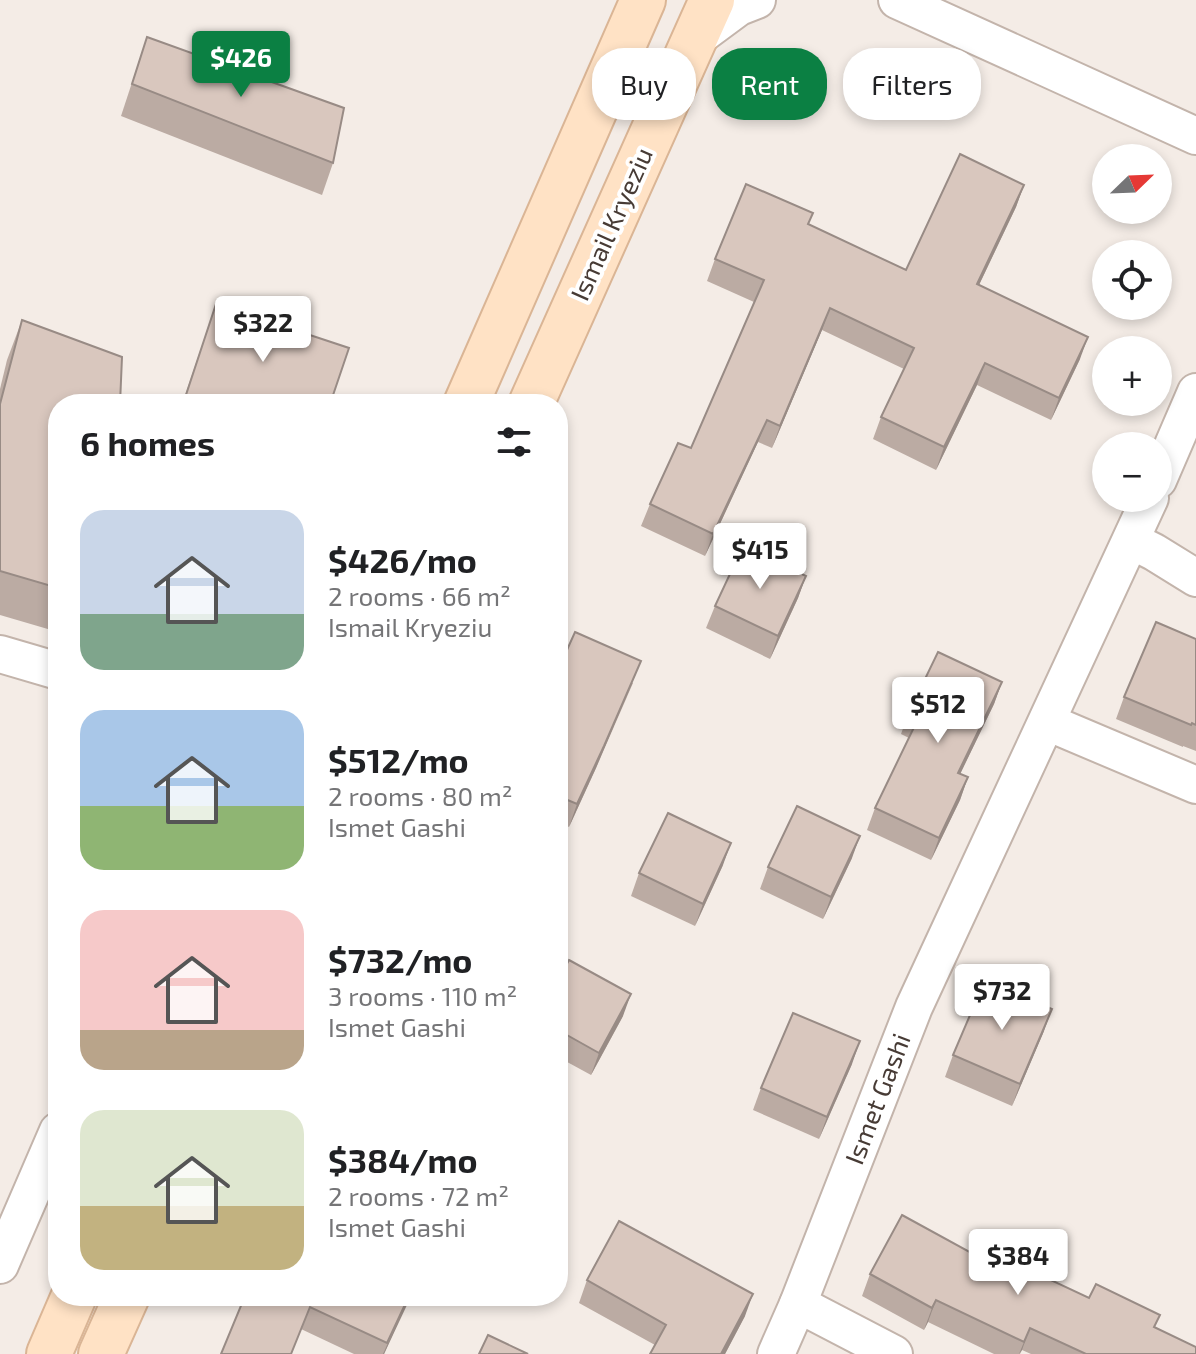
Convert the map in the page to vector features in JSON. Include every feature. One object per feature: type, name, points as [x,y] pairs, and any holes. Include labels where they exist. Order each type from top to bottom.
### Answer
[{"type":"main road","points":[[470,394],[643,0]]},
{"type":"main road","name":"Ismail Kryeziu","points":[[535,394],[712,0]]},
{"type":"main road","points":[[49,1354],[70,1306]]},
{"type":"main road","points":[[101,1354],[123,1306]]},
{"type":"street","points":[[693,41],[739,7],[757,0]]},
{"type":"street","points":[[897,0],[1196,136]]},
{"type":"street","points":[[1172,448],[1196,392]]},
{"type":"street","name":"Ismet Gashi","points":[[776,1354],[914,1007],[1144,512]]},
{"type":"street","points":[[1132,541],[1196,578]]},
{"type":"street","points":[[0,654],[48,668]]},
{"type":"street","points":[[1047,722],[1196,785]]},
{"type":"street","points":[[4,1246],[48,1152]]},
{"type":"street","points":[[798,1304],[894,1354]]},
{"type":"building","points":[[147,37],[344,108],[333,163],[132,84]]},
{"type":"building","points":[[960,154],[1024,185],[977,284],[1088,337],[1059,398],[985,363],[944,447],[881,417],[914,348],[830,308],[780,426],[767,420],[713,534],[650,504],[678,443],[691,448],[764,280],[715,259],[746,184],[813,213],[808,224],[906,270]]},
{"type":"building","points":[[216,304],[349,348],[333,394],[186,394]]},
{"type":"building","points":[[22,320],[122,357],[120,394],[48,394],[48,585],[0,571],[0,404]]},
{"type":"building","points":[[743,546],[806,576],[778,636],[715,606]]},
{"type":"building","points":[[1156,622],[1196,639],[1196,725],[1124,697]]},
{"type":"building","points":[[575,632],[641,661],[577,804],[568,800],[568,648]]},
{"type":"building","points":[[938,652],[1002,682],[958,773],[968,777],[939,838],[875,808],[919,717],[909,712]]},
{"type":"building","points":[[797,806],[860,836],[831,897],[768,867]]},
{"type":"building","points":[[668,813],[731,843],[703,904],[639,873]]},
{"type":"building","points":[[568,962],[631,994],[599,1053],[568,1036]]},
{"type":"building","points":[[985,980],[1052,1009],[1020,1084],[953,1055]]},
{"type":"building","points":[[793,1013],[860,1041],[827,1117],[761,1088]]},
{"type":"building","points":[[902,1215],[984,1260],[989,1251],[1089,1298],[1096,1284],[1160,1315],[1154,1327],[1196,1347],[1196,1354],[1086,1354],[1030,1328],[1024,1342],[936,1300],[932,1308],[870,1274]]},
{"type":"building","points":[[619,1221],[753,1294],[721,1354],[650,1354],[666,1325],[587,1280]]},
{"type":"building","points":[[241,1306],[404,1306],[387,1343],[310,1307],[291,1354],[221,1354]]},
{"type":"building","points":[[488,1335],[528,1354],[479,1354]]}]
